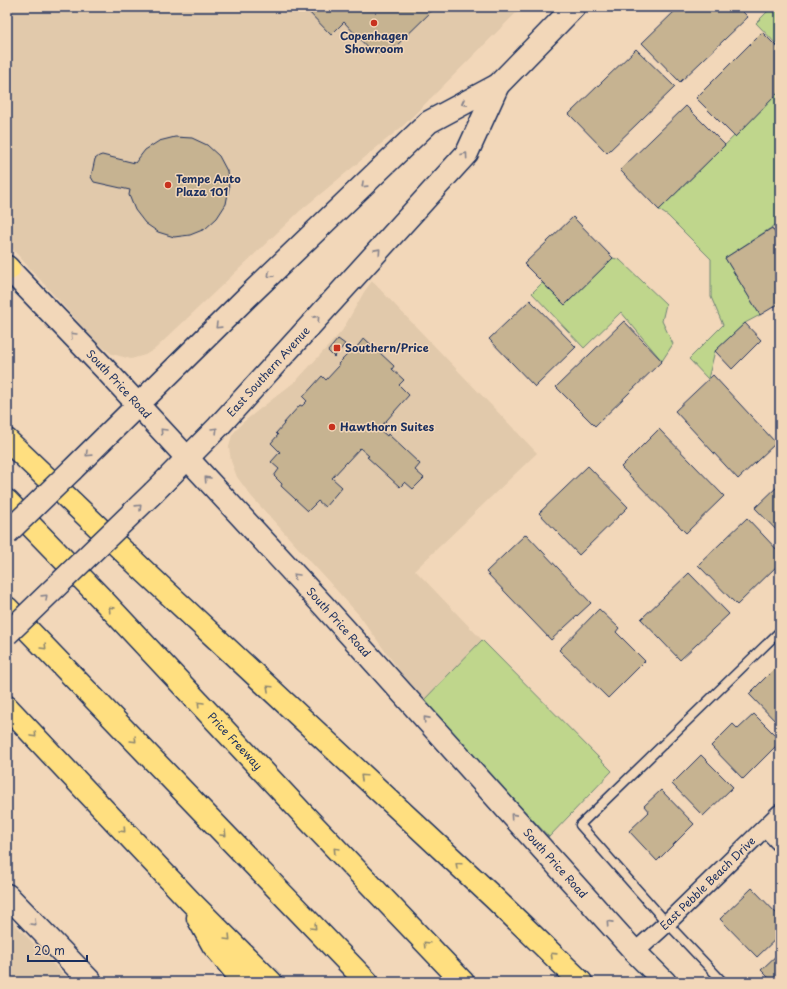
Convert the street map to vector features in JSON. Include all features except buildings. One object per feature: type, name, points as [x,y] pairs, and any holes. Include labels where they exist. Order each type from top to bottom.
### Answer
[{"type":"highway","points":[[7,440],[143,570],[494,898],[581,982]]},
{"type":"highway","name":"Price Freeway","points":[[7,500],[101,598],[308,820],[463,982]]},
{"type":"highway","points":[[7,608],[367,982]]},
{"type":"highway","points":[[7,707],[190,901],[270,982]]},
{"type":"highway","points":[[190,901],[212,945],[244,982]]},
{"type":"main road","name":"East Southern Avenue","points":[[7,533],[429,122],[498,85],[574,7]]},
{"type":"main road","name":"East Southern Avenue","points":[[7,634],[154,492],[218,427],[467,153],[498,85]]},
{"type":"main road","name":"South Price Road","points":[[8,268],[104,368],[323,605],[635,952],[665,982]]},
{"type":"main road","points":[[7,895],[91,982]]},
{"type":"street","name":"East Pebble Beach Drive","points":[[635,952],[667,923],[780,813]]},
{"type":"street","points":[[766,828],[780,843]]},
{"type":"lane","points":[[724,982],[667,923],[580,825],[780,631]]},
{"type":"shaded area","points":[[7,7],[518,7],[520,9],[404,125],[301,210],[155,349],[145,355],[131,359],[112,354],[97,343],[7,243]]},
{"type":"shaded area","points":[[372,281],[537,453],[415,570],[482,640],[422,702],[359,615],[251,496],[237,477],[231,461],[229,447],[232,435],[242,423],[297,380],[342,331],[364,292]]},
{"type":"shaded area","points":[[7,916],[71,982],[7,982]]},
{"type":"green space","points":[[772,7],[780,7],[780,48],[756,23]]},
{"type":"green space","points":[[780,91],[780,222],[725,258],[760,315],[745,323],[715,351],[708,379],[689,359],[723,325],[711,297],[711,259],[668,216],[659,210]]},
{"type":"green space","points":[[613,258],[620,260],[666,304],[662,321],[673,344],[662,361],[621,312],[584,348],[532,293],[542,283],[565,305]]},
{"type":"green space","points":[[482,640],[612,771],[549,837],[422,702]]},
{"type":"place","name":"Copenhagen Showroom","points":[[374,23]]},
{"type":"place","name":"Tempe Auto Plaza 101","points":[[168,185]]},
{"type":"place","name":"Southern/Price","points":[[337,348]]},
{"type":"place","name":"Hawthorn Suites","points":[[332,427]]}]
